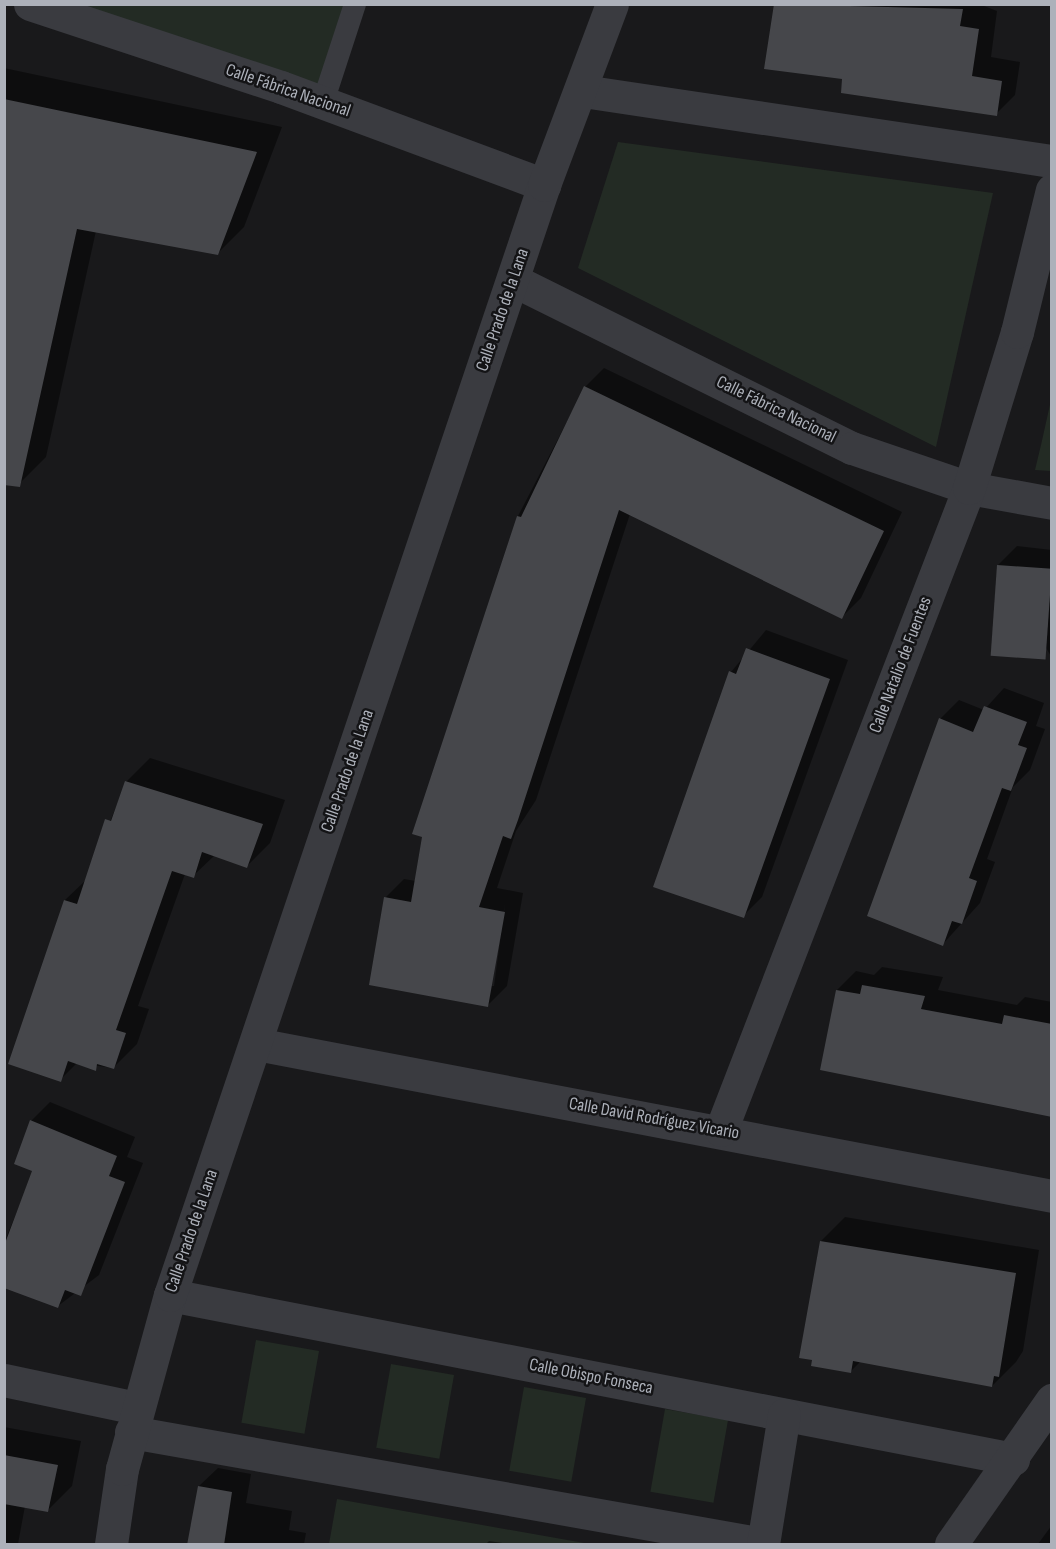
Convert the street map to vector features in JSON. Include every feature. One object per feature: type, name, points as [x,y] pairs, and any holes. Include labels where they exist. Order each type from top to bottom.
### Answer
[{"type":"street","name":"Calle Fábrica Nacional","points":[[30,4],[323,102],[544,185]]},
{"type":"street","name":"Calle Prado de la Lana","points":[[111,1545],[134,1420],[170,1295],[544,185],[583,91],[612,4]]},
{"type":"street","points":[[583,91],[1052,161]]},
{"type":"street","name":"Calle Natalio de Fuentes","points":[[722,1130],[969,488],[1017,332],[1052,190]]},
{"type":"street","name":"Calle Fábrica Nacional","points":[[513,280],[852,448],[969,488],[1052,503]]},
{"type":"street","name":"Calle David Rodríguez Vicario","points":[[256,1044],[722,1130],[1052,1196]]},
{"type":"street","name":"Calle Obispo Fonseca","points":[[170,1295],[1013,1459]]},
{"type":"street","points":[[4,1380],[134,1420],[763,1544],[784,1414]]},
{"type":"street","points":[[951,1545],[1052,1400]]},
{"type":"lane","points":[[323,102],[355,4]]},
{"type":"shaded area","points":[[30,5],[356,5],[323,102]]},
{"type":"shaded area","points":[[618,142],[993,193],[936,447],[578,268]]},
{"type":"shaded area","points":[[1051,400],[1051,471],[1035,470],[1041,445]]},
{"type":"shaded area","points":[[256,1340],[319,1351],[304,1434],[241,1423]]},
{"type":"shaded area","points":[[391,1364],[454,1375],[439,1459],[376,1448]]},
{"type":"shaded area","points":[[524,1387],[586,1398],[571,1482],[509,1471]]},
{"type":"shaded area","points":[[665,1409],[728,1420],[713,1503],[650,1492]]},
{"type":"shaded area","points":[[337,1499],[454,1520],[590,1544],[329,1544]]},
{"type":"building","points":[[774,4],[963,9],[960,26],[979,29],[972,76],[1002,81],[997,116],[841,93],[842,79],[764,69]]},
{"type":"building","points":[[4,99],[257,152],[218,255],[77,229],[20,487],[4,485]]},
{"type":"building","points":[[584,386],[884,531],[842,619],[619,510],[518,820],[511,839],[503,836],[479,907],[505,912],[488,1007],[369,985],[384,897],[411,902],[422,837],[412,834],[517,516],[521,517]]},
{"type":"building","points":[[997,565],[1052,569],[1046,660],[991,656]]},
{"type":"building","points":[[746,648],[830,679],[744,918],[653,887],[729,671],[736,674]]},
{"type":"building","points":[[984,706],[1027,722],[1018,745],[1027,748],[1011,791],[1002,788],[969,878],[977,881],[962,924],[952,921],[943,946],[867,916],[939,718],[973,732]]},
{"type":"building","points":[[125,781],[263,824],[247,868],[202,852],[194,878],[172,871],[116,1030],[126,1033],[114,1069],[97,1064],[96,1071],[68,1061],[61,1082],[8,1064],[64,900],[77,904],[105,819],[111,821]]},
{"type":"building","points":[[862,985],[925,996],[921,1009],[1002,1024],[1004,1015],[1052,1024],[1052,1117],[820,1070],[836,990],[860,994]]},
{"type":"building","points":[[30,1120],[117,1156],[109,1176],[125,1182],[81,1296],[65,1290],[58,1308],[4,1288],[4,1246],[32,1171],[14,1164]]},
{"type":"building","points":[[820,1241],[1016,1273],[999,1377],[994,1376],[992,1387],[853,1361],[851,1373],[811,1366],[812,1360],[799,1358]]},
{"type":"building","points":[[4,1455],[58,1465],[48,1512],[4,1504]]},
{"type":"building","points":[[198,1486],[232,1492],[224,1545],[187,1545]]}]
